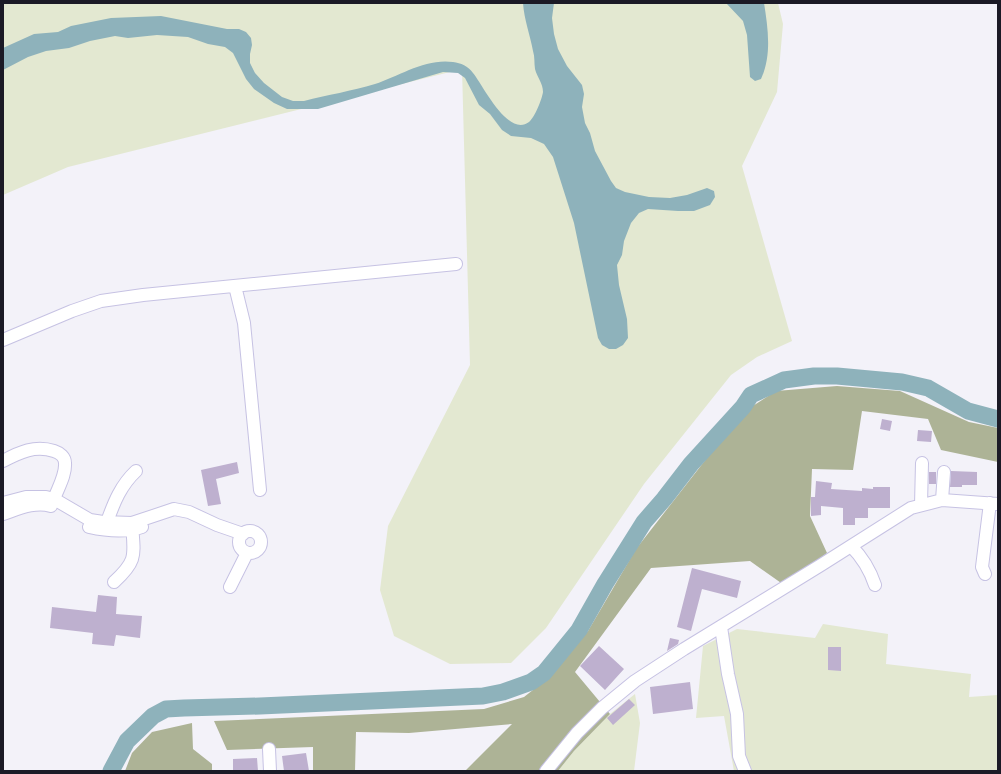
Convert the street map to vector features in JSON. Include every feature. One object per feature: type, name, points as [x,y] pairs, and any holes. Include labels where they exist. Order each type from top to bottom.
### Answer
[{"type":"street","points":[[3,340],[72,311],[101,301],[143,294],[456,264]]},
{"type":"street","points":[[235,286],[244,323],[260,490]]},
{"type":"street","points":[[3,461],[34,448],[44,448],[58,452],[63,457],[65,462],[65,472],[54,499]]},
{"type":"street","points":[[921,505],[922,463]]},
{"type":"street","points":[[106,522],[118,493],[136,470]]},
{"type":"street","points":[[942,500],[944,472]]},
{"type":"street","points":[[3,503],[31,496],[54,499],[90,520],[132,527]]},
{"type":"street","points":[[546,771],[577,733],[602,708],[635,681],[911,508],[942,500],[994,503],[983,559],[982,567],[985,574]]},
{"type":"street","points":[[3,514],[27,506],[44,504],[49,505],[86,526],[105,531],[132,527],[174,509],[189,512],[241,538]]},
{"type":"street","points":[[114,582],[123,574],[134,558],[132,527]]},
{"type":"street","points":[[246,532],[254,532],[260,536],[260,548],[254,553],[247,553],[241,548],[241,538],[246,532]]},
{"type":"street","points":[[851,546],[871,573],[875,585]]},
{"type":"street","points":[[230,587],[247,553]]},
{"type":"street","points":[[721,627],[728,674],[737,714],[739,756],[745,771]]},
{"type":"street","points":[[269,749],[270,771]]},
{"type":"green space","points":[[3,3],[778,3],[783,24],[777,92],[742,166],[792,341],[757,357],[731,375],[644,484],[546,628],[511,663],[450,664],[394,636],[380,590],[388,526],[470,365],[462,69],[68,167],[3,195]]},
{"type":"green space","points":[[837,386],[900,391],[969,422],[998,428],[998,462],[941,450],[928,419],[862,411],[853,470],[812,469],[810,516],[827,553],[784,585],[750,561],[651,568],[575,672],[610,714],[574,751],[558,771],[465,771],[512,724],[409,733],[356,732],[355,771],[313,771],[313,747],[227,750],[214,721],[484,709],[524,697],[552,675],[588,631],[636,549],[742,413],[776,391]]},
{"type":"green space","points":[[823,624],[888,634],[886,664],[971,674],[969,697],[998,695],[998,771],[734,771],[724,716],[696,718],[703,646],[737,629],[815,638]]},
{"type":"green space","points":[[635,694],[640,723],[634,771],[558,771],[574,751],[610,714]]},
{"type":"green space","points":[[192,723],[193,749],[212,764],[212,771],[125,771],[132,753],[152,732]]},
{"type":"water","points":[[523,3],[554,3],[552,18],[558,49],[567,66],[582,85],[584,94],[582,107],[585,123],[590,133],[595,151],[616,188],[625,192],[649,197],[670,198],[687,195],[707,188],[714,191],[715,197],[710,205],[694,211],[648,209],[639,213],[631,223],[624,241],[622,255],[617,265],[619,285],[627,319],[628,338],[623,345],[616,349],[609,349],[602,345],[598,338],[574,223],[553,157],[544,144],[531,138],[511,136],[502,130],[490,114],[479,105],[465,78],[458,73],[443,72],[318,109],[287,109],[274,103],[254,89],[246,79],[233,53],[225,47],[208,44],[188,37],[157,35],[128,38],[115,36],[90,41],[69,48],[46,51],[28,57],[3,70],[3,48],[34,34],[58,32],[71,26],[111,18],[161,16],[227,29],[239,29],[246,32],[251,38],[252,45],[250,63],[255,73],[264,83],[282,97],[293,101],[304,101],[375,84],[423,65],[443,61],[453,62],[462,64],[469,68],[505,117],[513,123],[521,125],[529,122],[534,116],[543,92],[535,69],[534,53]]},
{"type":"water","points":[[726,3],[764,3],[768,32],[768,51],[767,61],[761,79],[755,81],[750,77],[747,35],[743,21]]},
{"type":"building","points":[[882,419],[892,421],[890,431],[880,429]]},
{"type":"building","points":[[918,430],[932,431],[931,442],[917,441]]},
{"type":"building","points":[[237,462],[239,473],[216,479],[221,504],[208,506],[201,470]]},
{"type":"building","points":[[951,471],[977,472],[977,485],[950,487]]},
{"type":"building","points":[[929,472],[936,472],[936,484],[929,484]]},
{"type":"building","points":[[816,481],[832,483],[831,489],[862,491],[862,488],[873,489],[873,487],[890,487],[890,508],[868,508],[868,518],[855,518],[855,525],[843,525],[843,508],[821,506],[821,515],[811,516],[811,497],[815,497]]},
{"type":"building","points":[[692,568],[741,581],[737,598],[702,589],[691,631],[677,627]]},
{"type":"building","points":[[98,595],[117,597],[116,614],[142,616],[140,638],[116,635],[114,646],[92,644],[93,633],[50,628],[52,607],[96,612]]},
{"type":"building","points":[[670,638],[679,640],[678,644],[667,651]]},
{"type":"building","points":[[599,646],[624,669],[605,690],[580,666]]},
{"type":"building","points":[[828,647],[841,647],[841,671],[828,670]]},
{"type":"building","points":[[690,682],[693,709],[653,714],[650,687]]},
{"type":"building","points":[[629,699],[635,705],[613,725],[607,718]]},
{"type":"building","points":[[306,753],[309,771],[284,771],[282,756]]},
{"type":"building","points":[[257,758],[258,771],[233,771],[233,759]]},
{"type":"waterway","points":[[111,771],[127,741],[153,716],[166,709],[483,696],[503,692],[531,682],[544,673],[579,630],[605,584],[644,522],[691,464],[743,407],[751,395],[784,380],[814,376],[837,376],[902,382],[928,388],[968,411],[998,419]]}]
